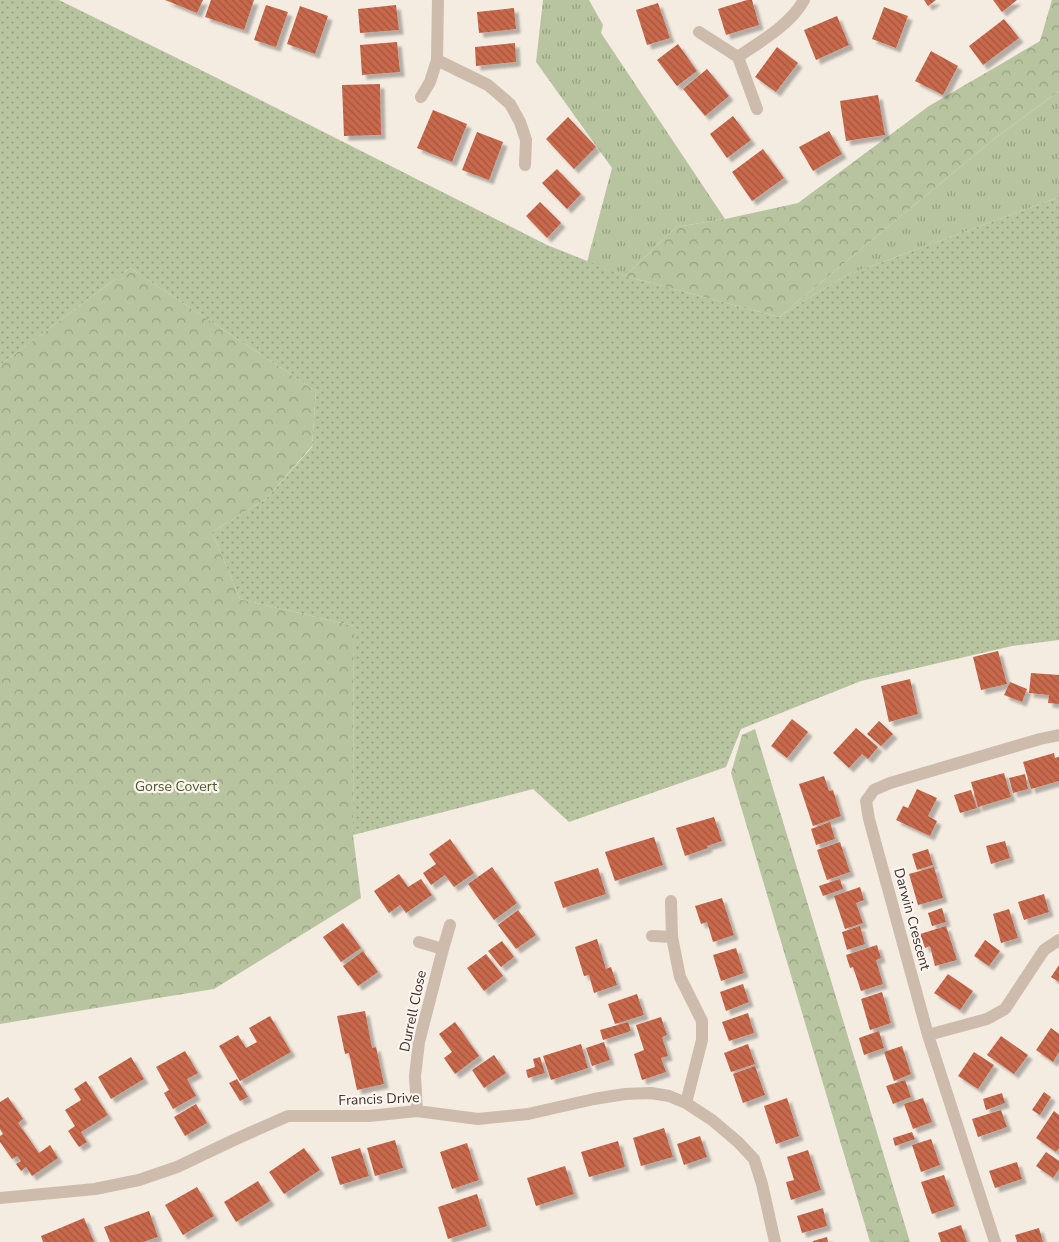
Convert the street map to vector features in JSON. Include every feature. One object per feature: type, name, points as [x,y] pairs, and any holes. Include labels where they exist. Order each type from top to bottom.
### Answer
[{"type":"street","points":[[421,97],[430,82],[436,60],[438,0]]},
{"type":"street","points":[[738,57],[783,25],[804,0]]},
{"type":"street","points":[[699,32],[738,57],[757,109]]},
{"type":"street","points":[[436,60],[488,85],[510,104],[520,122],[526,140],[524,165]]},
{"type":"street","name":"Darwin Crescent","points":[[995,1242],[928,1035],[869,819],[866,801],[874,790],[890,783],[1059,735]]},
{"type":"street","points":[[671,901],[672,937],[680,976],[702,1022],[702,1040],[686,1103]]},
{"type":"street","name":"Durrell Close","points":[[417,1111],[416,1076],[419,1042],[442,949],[450,925]]},
{"type":"street","points":[[652,936],[672,937]]},
{"type":"street","points":[[928,1035],[987,1019],[1005,1009],[1044,950],[1059,940]]},
{"type":"street","points":[[419,942],[442,949]]},
{"type":"street","name":"Francis Drive","points":[[0,1198],[94,1189],[139,1180],[176,1167],[288,1116],[369,1116],[417,1111],[478,1119],[528,1114],[625,1094],[651,1093],[669,1096],[686,1103],[712,1120],[738,1142],[754,1159],[776,1242]]},
{"type":"green space","points":[[0,0],[59,0],[547,245],[625,276],[779,317],[847,275],[1059,197],[1059,640],[1012,646],[861,681],[741,729],[726,767],[569,822],[533,789],[353,835],[354,626],[240,599],[212,532],[266,499],[312,447],[316,391],[130,268],[0,365]]},
{"type":"green space","points":[[543,0],[589,0],[603,25],[601,33],[725,219],[676,227],[625,276],[587,262],[612,168],[536,62]]},
{"type":"green space","points":[[1052,0],[1059,0],[1059,91],[994,139],[779,317],[625,276],[676,227],[725,219],[798,203],[929,106],[1040,41]]},
{"type":"green space","points":[[1059,91],[1059,197],[847,275],[779,317],[994,139]]},
{"type":"green space","name":"Gorse Covert","points":[[130,268],[316,391],[312,446],[266,499],[212,532],[240,599],[354,626],[353,835],[361,898],[214,989],[0,1024],[0,365]]},
{"type":"green space","points":[[755,729],[910,1242],[870,1242],[731,773],[742,735]]},
{"type":"building","points":[[165,0],[203,0],[197,13]]},
{"type":"building","points":[[211,0],[254,0],[244,30],[205,17]]},
{"type":"building","points":[[752,0],[759,25],[726,35],[718,9]]},
{"type":"building","points":[[924,0],[936,0],[928,6]]},
{"type":"building","points":[[993,0],[1017,0],[1002,12]]},
{"type":"building","points":[[658,3],[670,38],[647,45],[636,10]]},
{"type":"building","points":[[266,5],[288,12],[276,47],[254,40]]},
{"type":"building","points":[[396,5],[399,30],[360,33],[358,9]]},
{"type":"building","points":[[300,6],[328,16],[315,54],[287,44]]},
{"type":"building","points":[[884,7],[908,16],[896,48],[872,39]]},
{"type":"building","points":[[514,8],[516,29],[479,33],[477,12]]},
{"type":"building","points":[[837,16],[849,45],[816,60],[804,30]]},
{"type":"building","points":[[1004,19],[1019,38],[983,65],[969,46]]},
{"type":"building","points":[[397,42],[400,72],[362,75],[360,45]]},
{"type":"building","points":[[515,43],[516,62],[476,66],[475,47]]},
{"type":"building","points":[[678,44],[697,71],[677,86],[657,60]]},
{"type":"building","points":[[777,47],[798,63],[776,92],[755,77]]},
{"type":"building","points":[[931,51],[958,66],[943,95],[915,81]]},
{"type":"building","points":[[707,69],[729,96],[705,116],[683,89]]},
{"type":"building","points":[[380,84],[381,135],[344,136],[342,85]]},
{"type":"building","points":[[878,95],[885,135],[846,141],[840,101]]},
{"type":"building","points":[[433,110],[467,124],[452,162],[417,148]]},
{"type":"building","points":[[733,116],[751,140],[727,158],[710,134]]},
{"type":"building","points":[[568,117],[596,147],[574,169],[546,139]]},
{"type":"building","points":[[829,131],[842,154],[813,171],[799,147]]},
{"type":"building","points":[[477,132],[503,142],[489,180],[462,170]]},
{"type":"building","points":[[763,149],[784,178],[752,201],[732,172]]},
{"type":"building","points":[[557,169],[581,194],[567,209],[542,183]]},
{"type":"building","points":[[540,202],[561,223],[547,238],[526,216]]},
{"type":"building","points":[[998,651],[1007,684],[981,690],[973,657]]},
{"type":"building","points":[[1031,673],[1059,675],[1059,704],[1048,703],[1049,695],[1029,693]]},
{"type":"building","points":[[910,679],[918,714],[889,722],[881,686]]},
{"type":"building","points":[[1010,682],[1027,689],[1022,702],[1004,695]]},
{"type":"building","points":[[792,719],[808,732],[787,758],[771,746]]},
{"type":"building","points":[[879,721],[893,734],[881,746],[867,734]]},
{"type":"building","points":[[856,728],[878,747],[868,759],[862,754],[849,768],[833,753]]},
{"type":"building","points":[[1054,753],[1055,758],[1059,757],[1059,781],[1031,789],[1023,762]]},
{"type":"building","points":[[1004,773],[1011,797],[978,807],[971,782]]},
{"type":"building","points":[[1025,774],[1028,789],[1013,793],[1009,778]]},
{"type":"building","points":[[824,776],[829,791],[833,790],[841,816],[813,826],[799,784]]},
{"type":"building","points":[[917,789],[937,798],[928,816],[937,821],[930,836],[896,820],[903,806],[908,808]]},
{"type":"building","points":[[971,790],[977,808],[960,813],[954,795]]},
{"type":"building","points":[[714,817],[722,841],[685,856],[676,828]]},
{"type":"building","points":[[830,822],[835,839],[816,845],[811,829]]},
{"type":"building","points":[[654,837],[663,865],[615,881],[605,852]]},
{"type":"building","points":[[450,839],[474,873],[454,887],[445,875],[431,885],[423,873],[436,864],[429,854]]},
{"type":"building","points":[[1005,841],[1010,858],[991,864],[986,846]]},
{"type":"building","points":[[840,842],[850,872],[827,880],[817,850]]},
{"type":"building","points":[[928,849],[933,865],[917,870],[912,854]]},
{"type":"building","points":[[492,867],[517,903],[494,920],[468,884]]},
{"type":"building","points":[[934,867],[943,898],[918,905],[909,874]]},
{"type":"building","points":[[598,868],[606,894],[563,908],[554,882]]},
{"type":"building","points":[[399,874],[408,887],[421,879],[432,895],[406,913],[400,905],[389,913],[374,891]]},
{"type":"building","points":[[840,879],[843,889],[823,896],[819,886]]},
{"type":"building","points":[[860,887],[864,900],[856,903],[863,923],[845,929],[834,896]]},
{"type":"building","points":[[1044,894],[1049,912],[1024,920],[1018,902]]},
{"type":"building","points":[[722,898],[734,935],[713,942],[707,922],[701,924],[695,906]]},
{"type":"building","points":[[942,908],[946,922],[932,926],[928,913]]},
{"type":"building","points":[[1009,909],[1018,938],[1001,943],[993,914]]},
{"type":"building","points":[[518,910],[536,935],[516,949],[498,925]]},
{"type":"building","points":[[343,923],[361,948],[341,962],[323,937]]},
{"type":"building","points":[[860,926],[865,944],[847,950],[842,932]]},
{"type":"building","points":[[946,926],[957,960],[935,966],[930,946],[925,948],[920,934]]},
{"type":"building","points":[[597,939],[606,969],[611,967],[617,985],[594,993],[589,975],[584,976],[575,947]]},
{"type":"building","points":[[985,940],[1000,951],[989,966],[974,956]]},
{"type":"building","points":[[502,941],[514,957],[501,967],[488,951]]},
{"type":"building","points":[[877,945],[881,958],[876,960],[883,984],[861,991],[853,967],[850,968],[846,955]]},
{"type":"building","points":[[736,948],[744,973],[721,981],[713,955]]},
{"type":"building","points":[[363,951],[378,972],[358,986],[343,966]]},
{"type":"building","points":[[486,954],[503,976],[484,991],[467,968]]},
{"type":"building","points":[[1059,965],[1059,982],[1051,977]]},
{"type":"building","points":[[948,974],[973,991],[960,1010],[934,993]]},
{"type":"building","points":[[743,984],[749,1002],[726,1011],[720,992]]},
{"type":"building","points":[[882,992],[891,1023],[870,1030],[861,999]]},
{"type":"building","points":[[637,994],[644,1015],[615,1024],[608,1004]]},
{"type":"building","points":[[365,1011],[372,1048],[376,1047],[384,1084],[357,1090],[349,1053],[345,1054],[337,1016]]},
{"type":"building","points":[[748,1013],[754,1033],[729,1041],[722,1022]]},
{"type":"building","points":[[270,1016],[291,1052],[240,1081],[219,1046],[238,1035],[246,1048],[257,1042],[249,1028]]},
{"type":"building","points":[[661,1017],[667,1035],[662,1037],[668,1056],[661,1058],[666,1072],[642,1080],[634,1054],[644,1050],[636,1025]]},
{"type":"building","points":[[455,1022],[479,1056],[455,1074],[444,1058],[452,1052],[439,1034]]},
{"type":"building","points":[[628,1022],[631,1031],[603,1040],[600,1030]]},
{"type":"building","points":[[1051,1028],[1059,1034],[1059,1052],[1053,1062],[1036,1050]]},
{"type":"building","points":[[879,1031],[884,1048],[864,1055],[859,1038]]},
{"type":"building","points":[[1001,1036],[1028,1055],[1014,1074],[987,1055]]},
{"type":"building","points":[[604,1042],[610,1060],[592,1066],[586,1048]]},
{"type":"building","points":[[581,1044],[588,1068],[551,1080],[543,1056]]},
{"type":"building","points":[[748,1044],[755,1064],[731,1072],[724,1053]]},
{"type":"building","points":[[902,1046],[911,1074],[894,1081],[884,1052]]},
{"type":"building","points":[[185,1051],[198,1073],[187,1079],[196,1096],[173,1109],[164,1093],[169,1090],[156,1067]]},
{"type":"building","points":[[974,1052],[994,1065],[978,1089],[958,1076]]},
{"type":"building","points":[[494,1055],[506,1073],[484,1088],[472,1070]]},
{"type":"building","points":[[131,1057],[144,1079],[111,1099],[98,1077]]},
{"type":"building","points":[[540,1057],[545,1073],[528,1078],[526,1070],[535,1067],[533,1059]]},
{"type":"building","points":[[755,1066],[765,1095],[743,1103],[733,1074]]},
{"type":"building","points":[[237,1079],[248,1097],[240,1101],[229,1083]]},
{"type":"building","points":[[905,1080],[911,1097],[893,1104],[886,1086]]},
{"type":"building","points":[[86,1081],[108,1115],[81,1132],[87,1142],[79,1147],[68,1131],[75,1126],[65,1110],[81,1100],[74,1089]]},
{"type":"building","points":[[1044,1092],[1051,1097],[1040,1115],[1032,1110]]},
{"type":"building","points":[[1002,1093],[1005,1103],[986,1110],[983,1099]]},
{"type":"building","points":[[8,1097],[23,1119],[18,1123],[39,1153],[50,1145],[58,1158],[32,1176],[26,1167],[21,1171],[16,1164],[21,1161],[17,1156],[12,1159],[0,1142],[0,1136],[3,1134],[0,1129],[0,1102]]},
{"type":"building","points":[[787,1098],[799,1136],[776,1144],[764,1106]]},
{"type":"building","points":[[923,1098],[932,1122],[913,1129],[904,1104]]},
{"type":"building","points":[[196,1104],[207,1123],[185,1136],[174,1117]]},
{"type":"building","points":[[1001,1110],[1007,1127],[978,1137],[972,1119]]},
{"type":"building","points":[[1054,1111],[1059,1115],[1059,1148],[1056,1152],[1036,1138]]},
{"type":"building","points":[[664,1128],[673,1157],[641,1166],[633,1138]]},
{"type":"building","points":[[912,1132],[915,1139],[895,1146],[893,1138]]},
{"type":"building","points":[[700,1136],[707,1157],[684,1165],[677,1144]]},
{"type":"building","points":[[931,1139],[940,1165],[921,1172],[912,1145]]},
{"type":"building","points":[[395,1140],[403,1168],[375,1176],[367,1148]]},
{"type":"building","points":[[618,1141],[625,1167],[589,1177],[581,1152]]},
{"type":"building","points":[[467,1143],[479,1180],[452,1189],[440,1152]]},
{"type":"building","points":[[304,1148],[320,1170],[284,1194],[269,1172]]},
{"type":"building","points":[[360,1148],[369,1176],[340,1185],[331,1157]]},
{"type":"building","points":[[808,1150],[821,1190],[791,1200],[786,1182],[794,1180],[787,1157]]},
{"type":"building","points":[[1046,1152],[1059,1161],[1059,1169],[1053,1178],[1036,1166]]},
{"type":"building","points":[[1017,1162],[1022,1179],[995,1188],[989,1171]]},
{"type":"building","points":[[565,1166],[574,1194],[536,1206],[527,1178]]},
{"type":"building","points":[[944,1175],[955,1206],[932,1214],[921,1182]]},
{"type":"building","points":[[258,1181],[270,1201],[236,1222],[224,1202]]},
{"type":"building","points":[[197,1187],[214,1216],[183,1235],[165,1205]]},
{"type":"building","points":[[477,1194],[487,1226],[448,1239],[438,1207]]},
{"type":"building","points":[[823,1208],[827,1226],[802,1233],[797,1216]]},
{"type":"building","points":[[149,1211],[158,1237],[143,1242],[110,1242],[104,1227]]},
{"type":"building","points":[[84,1218],[94,1242],[43,1242],[41,1236]]},
{"type":"building","points":[[961,1225],[967,1242],[941,1242],[938,1233]]},
{"type":"building","points":[[1039,1228],[1043,1242],[1017,1242],[1015,1235]]},
{"type":"building","points":[[827,1237],[828,1242],[813,1242],[813,1241]]}]
